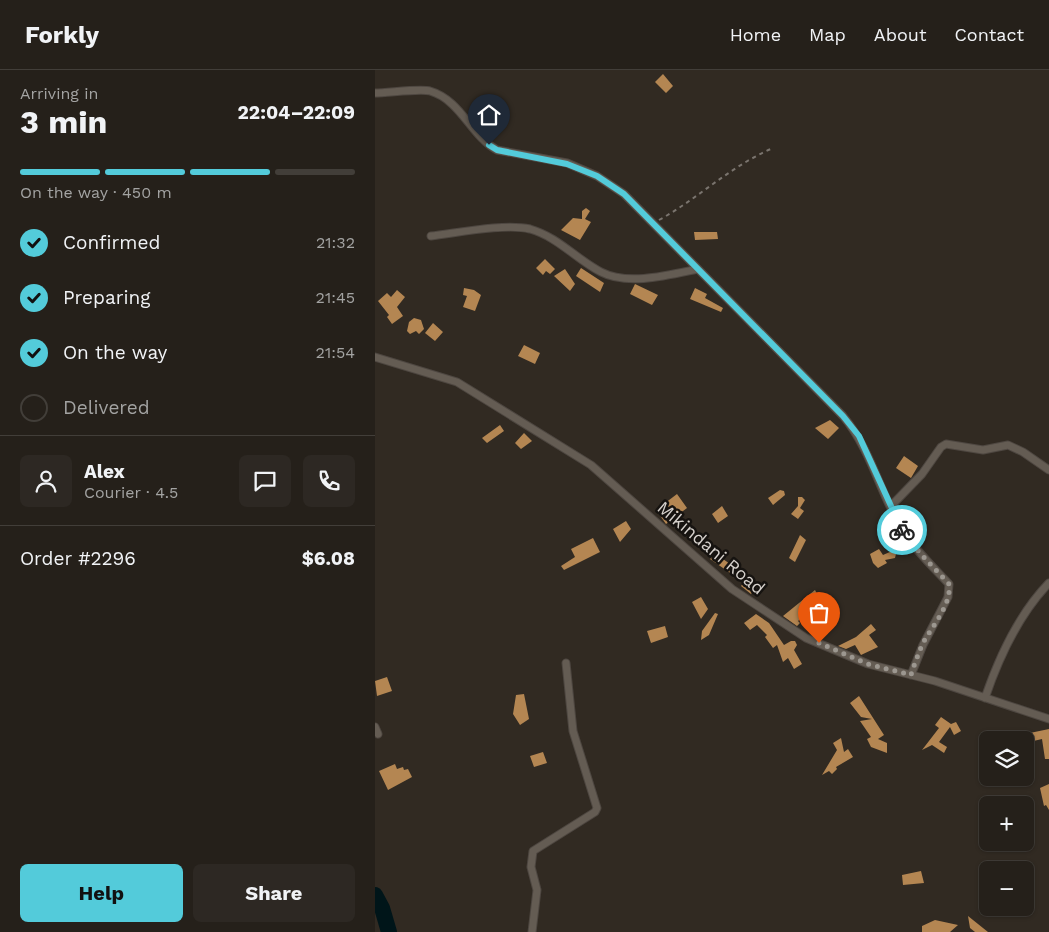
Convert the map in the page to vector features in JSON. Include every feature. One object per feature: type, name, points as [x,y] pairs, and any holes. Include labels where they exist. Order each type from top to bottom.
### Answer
[{"type":"street","points":[[375,93],[429,90],[457,108],[489,145],[497,150],[567,164],[597,176],[624,194],[654,222],[698,270],[843,416],[859,436],[908,539],[949,584],[950,590],[945,605],[917,656],[911,675]]},
{"type":"street","points":[[431,236],[507,228],[527,229],[554,239],[599,272],[609,276],[640,278],[698,270]]},
{"type":"street","name":"Mikindani Road","points":[[375,357],[457,382],[591,465],[732,589],[806,638],[868,664],[935,681],[1049,720]]},
{"type":"street","points":[[891,506],[922,474],[941,447],[946,444],[983,450],[1008,445],[1023,452],[1049,470]]},
{"type":"street","points":[[985,698],[1004,648],[1027,610],[1049,583]]},
{"type":"street","points":[[532,932],[537,890],[531,867],[533,851],[595,812],[597,808],[573,731],[566,663]]},
{"type":"street","points":[[375,727],[378,734]]},
{"type":"path","points":[[654,222],[731,170],[773,148]]},
{"type":"building","points":[[663,74],[673,86],[666,93],[655,82]]},
{"type":"building","points":[[586,208],[590,211],[585,219],[591,222],[580,240],[561,230],[573,218],[582,219],[582,211]]},
{"type":"building","points":[[694,232],[717,232],[718,239],[695,240]]},
{"type":"building","points":[[545,259],[555,269],[550,274],[546,271],[543,275],[536,268]]},
{"type":"building","points":[[581,268],[604,283],[600,292],[576,276]]},
{"type":"building","points":[[565,269],[575,284],[570,291],[554,276]]},
{"type":"building","points":[[635,284],[658,295],[652,305],[630,294]]},
{"type":"building","points":[[464,288],[474,290],[481,295],[475,311],[463,307],[467,296],[463,295]]},
{"type":"building","points":[[695,288],[707,294],[705,298],[723,308],[721,312],[690,299]]},
{"type":"building","points":[[397,290],[405,297],[397,307],[403,316],[392,324],[387,317],[389,315],[378,301],[387,293],[391,297]]},
{"type":"building","points":[[414,318],[421,320],[424,329],[419,334],[416,331],[410,334],[407,331],[409,322]]},
{"type":"building","points":[[433,323],[443,332],[435,341],[425,333]]},
{"type":"building","points":[[524,345],[540,353],[535,364],[518,356]]},
{"type":"building","points":[[830,420],[839,428],[828,439],[815,428]]},
{"type":"building","points":[[500,425],[504,431],[487,443],[482,438]]},
{"type":"building","points":[[524,433],[532,441],[521,449],[515,443]]},
{"type":"building","points":[[904,456],[918,466],[911,478],[896,468]]},
{"type":"building","points":[[780,490],[784,491],[785,495],[773,505],[768,498]]},
{"type":"building","points":[[677,494],[687,508],[666,524],[656,510]]},
{"type":"building","points":[[798,497],[802,497],[805,500],[800,508],[804,511],[798,519],[791,514],[798,506]]},
{"type":"building","points":[[722,506],[728,516],[718,523],[712,514]]},
{"type":"building","points":[[626,521],[631,529],[620,542],[613,529]]},
{"type":"building","points":[[800,535],[806,540],[795,562],[789,558]]},
{"type":"building","points":[[593,538],[600,552],[564,570],[561,566],[575,557],[571,549]]},
{"type":"building","points":[[879,549],[883,555],[892,551],[896,554],[895,558],[885,560],[887,563],[878,568],[873,563],[870,554]]},
{"type":"building","points":[[718,552],[723,559],[737,569],[733,575],[710,559]]},
{"type":"building","points":[[748,578],[758,586],[751,594],[741,586]]},
{"type":"building","points":[[815,590],[830,620],[819,625],[811,610],[798,621],[800,623],[797,626],[783,616]]},
{"type":"building","points":[[701,597],[708,609],[701,619],[692,602]]},
{"type":"building","points":[[715,613],[718,614],[709,635],[701,640],[702,631]]},
{"type":"building","points":[[756,614],[769,623],[784,645],[795,641],[797,645],[794,650],[802,664],[794,669],[788,658],[783,662],[777,645],[773,648],[765,637],[767,635],[757,625],[750,630],[744,623]]},
{"type":"building","points":[[871,624],[876,630],[869,635],[878,647],[861,655],[855,645],[846,649],[838,646],[856,637]]},
{"type":"building","points":[[665,626],[668,637],[651,643],[647,631]]},
{"type":"building","points":[[387,677],[392,691],[377,696],[375,681]]},
{"type":"building","points":[[524,694],[529,719],[520,725],[513,714],[516,695]]},
{"type":"building","points":[[859,696],[884,735],[878,739],[887,743],[887,753],[871,747],[867,739],[871,737],[860,721],[872,719],[861,717],[850,703]]},
{"type":"building","points":[[941,717],[951,724],[956,722],[961,731],[954,735],[950,727],[939,742],[947,747],[944,753],[932,745],[922,750],[939,728],[935,725]]},
{"type":"building","points":[[1049,729],[1049,759],[1045,759],[1042,739],[1034,741],[1034,732]]},
{"type":"building","points":[[841,738],[844,752],[848,749],[853,757],[836,767],[837,769],[832,774],[829,771],[822,775],[837,750],[833,743]]},
{"type":"building","points":[[543,752],[547,763],[534,767],[530,756]]},
{"type":"building","points":[[395,764],[397,769],[403,767],[404,770],[408,769],[412,777],[388,790],[379,771]]},
{"type":"building","points":[[1049,784],[1049,810],[1046,805],[1044,806],[1040,788]]},
{"type":"building","points":[[921,871],[924,883],[903,885],[902,875]]},
{"type":"building","points":[[968,916],[988,932],[975,932],[970,928]]},
{"type":"building","points":[[935,920],[958,925],[950,932],[922,932],[922,926]]},
{"type":"waterway","points":[[375,895],[382,908],[389,932]]},
{"type":"way so far","points":[[819,643],[868,664],[911,675],[917,656],[945,605],[950,590],[949,584],[920,553],[902,530]]},
{"type":"route","points":[[489,145],[497,150],[576,167],[597,176],[635,202],[698,270],[767,337],[843,416],[859,436],[902,530]]}]
